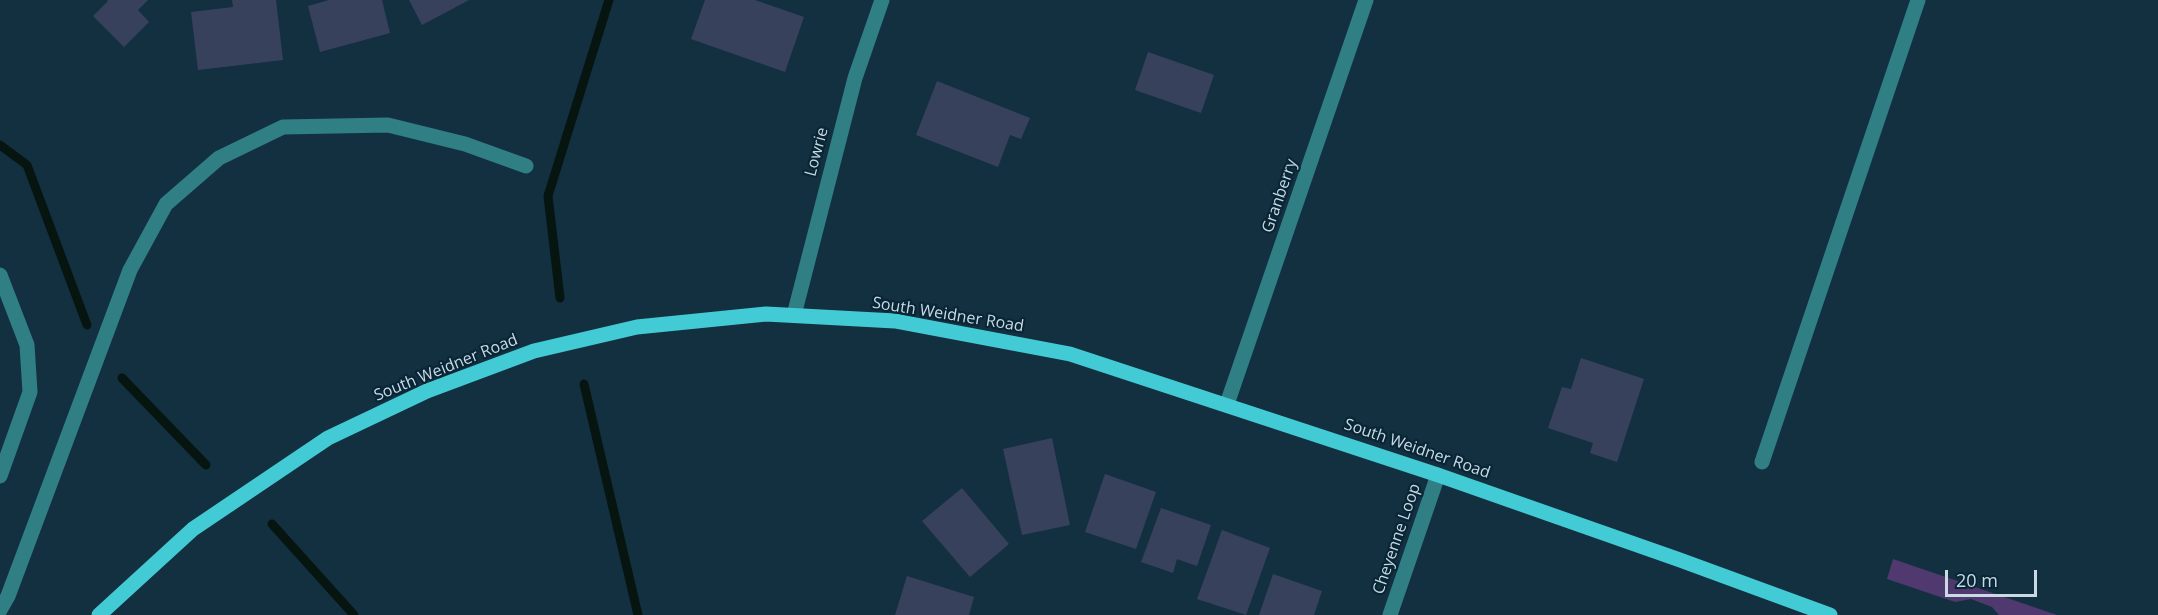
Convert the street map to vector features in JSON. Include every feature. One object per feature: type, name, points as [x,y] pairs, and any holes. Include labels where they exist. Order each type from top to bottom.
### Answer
[{"type":"main road","name":"South Weidner Road","points":[[99,615],[193,529],[328,438],[427,391],[534,351],[637,327],[766,314],[895,321],[1070,354],[1438,475],[1830,615]]},
{"type":"street","name":"Lowrie","points":[[794,315],[855,78],[882,0]]},
{"type":"street","name":"Granberry","points":[[1227,404],[1366,0]]},
{"type":"street","points":[[1762,462],[1918,0]]},
{"type":"street","points":[[0,610],[8,596],[130,270],[166,204],[219,158],[283,127],[388,125],[465,144],[526,166]]},
{"type":"street","points":[[0,276],[27,345],[30,392],[0,476]]},
{"type":"street","name":"Cheyenne Loop","points":[[1390,615],[1438,475]]},
{"type":"shaded area","points":[[1893,559],[2057,615],[1999,615],[1992,607],[1971,599],[1955,602],[1887,579]]},
{"type":"building","points":[[107,0],[148,0],[138,10],[149,22],[124,47],[93,16]]},
{"type":"building","points":[[232,0],[276,0],[283,60],[198,70],[191,12],[233,7]]},
{"type":"building","points":[[329,0],[382,0],[390,33],[320,52],[308,6]]},
{"type":"building","points":[[409,0],[469,0],[422,25]]},
{"type":"building","points":[[705,0],[755,0],[804,17],[785,72],[691,39]]},
{"type":"building","points":[[1148,52],[1214,75],[1201,113],[1135,90]]},
{"type":"building","points":[[937,81],[1030,118],[1021,139],[1010,135],[998,167],[916,135]]},
{"type":"building","points":[[1581,358],[1644,379],[1617,462],[1590,453],[1593,443],[1548,428],[1562,387],[1571,389]]},
{"type":"building","points":[[1052,438],[1070,525],[1022,535],[1003,449]]},
{"type":"building","points":[[1105,474],[1156,492],[1136,549],[1085,532]]},
{"type":"building","points":[[962,488],[1009,544],[970,577],[922,521]]},
{"type":"building","points":[[1161,508],[1211,525],[1197,566],[1177,559],[1173,573],[1141,562]]},
{"type":"building","points":[[1222,530],[1270,548],[1246,615],[1197,599]]},
{"type":"building","points":[[1273,574],[1322,591],[1314,615],[1259,615]]},
{"type":"building","points":[[907,576],[974,597],[969,615],[895,615]]},
{"type":"waterway","points":[[560,298],[548,196],[609,0]]},
{"type":"waterway","points":[[0,145],[27,165],[87,325]]},
{"type":"waterway","points":[[122,378],[206,465]]},
{"type":"waterway","points":[[584,384],[638,615]]},
{"type":"waterway","points":[[272,524],[354,615]]}]
